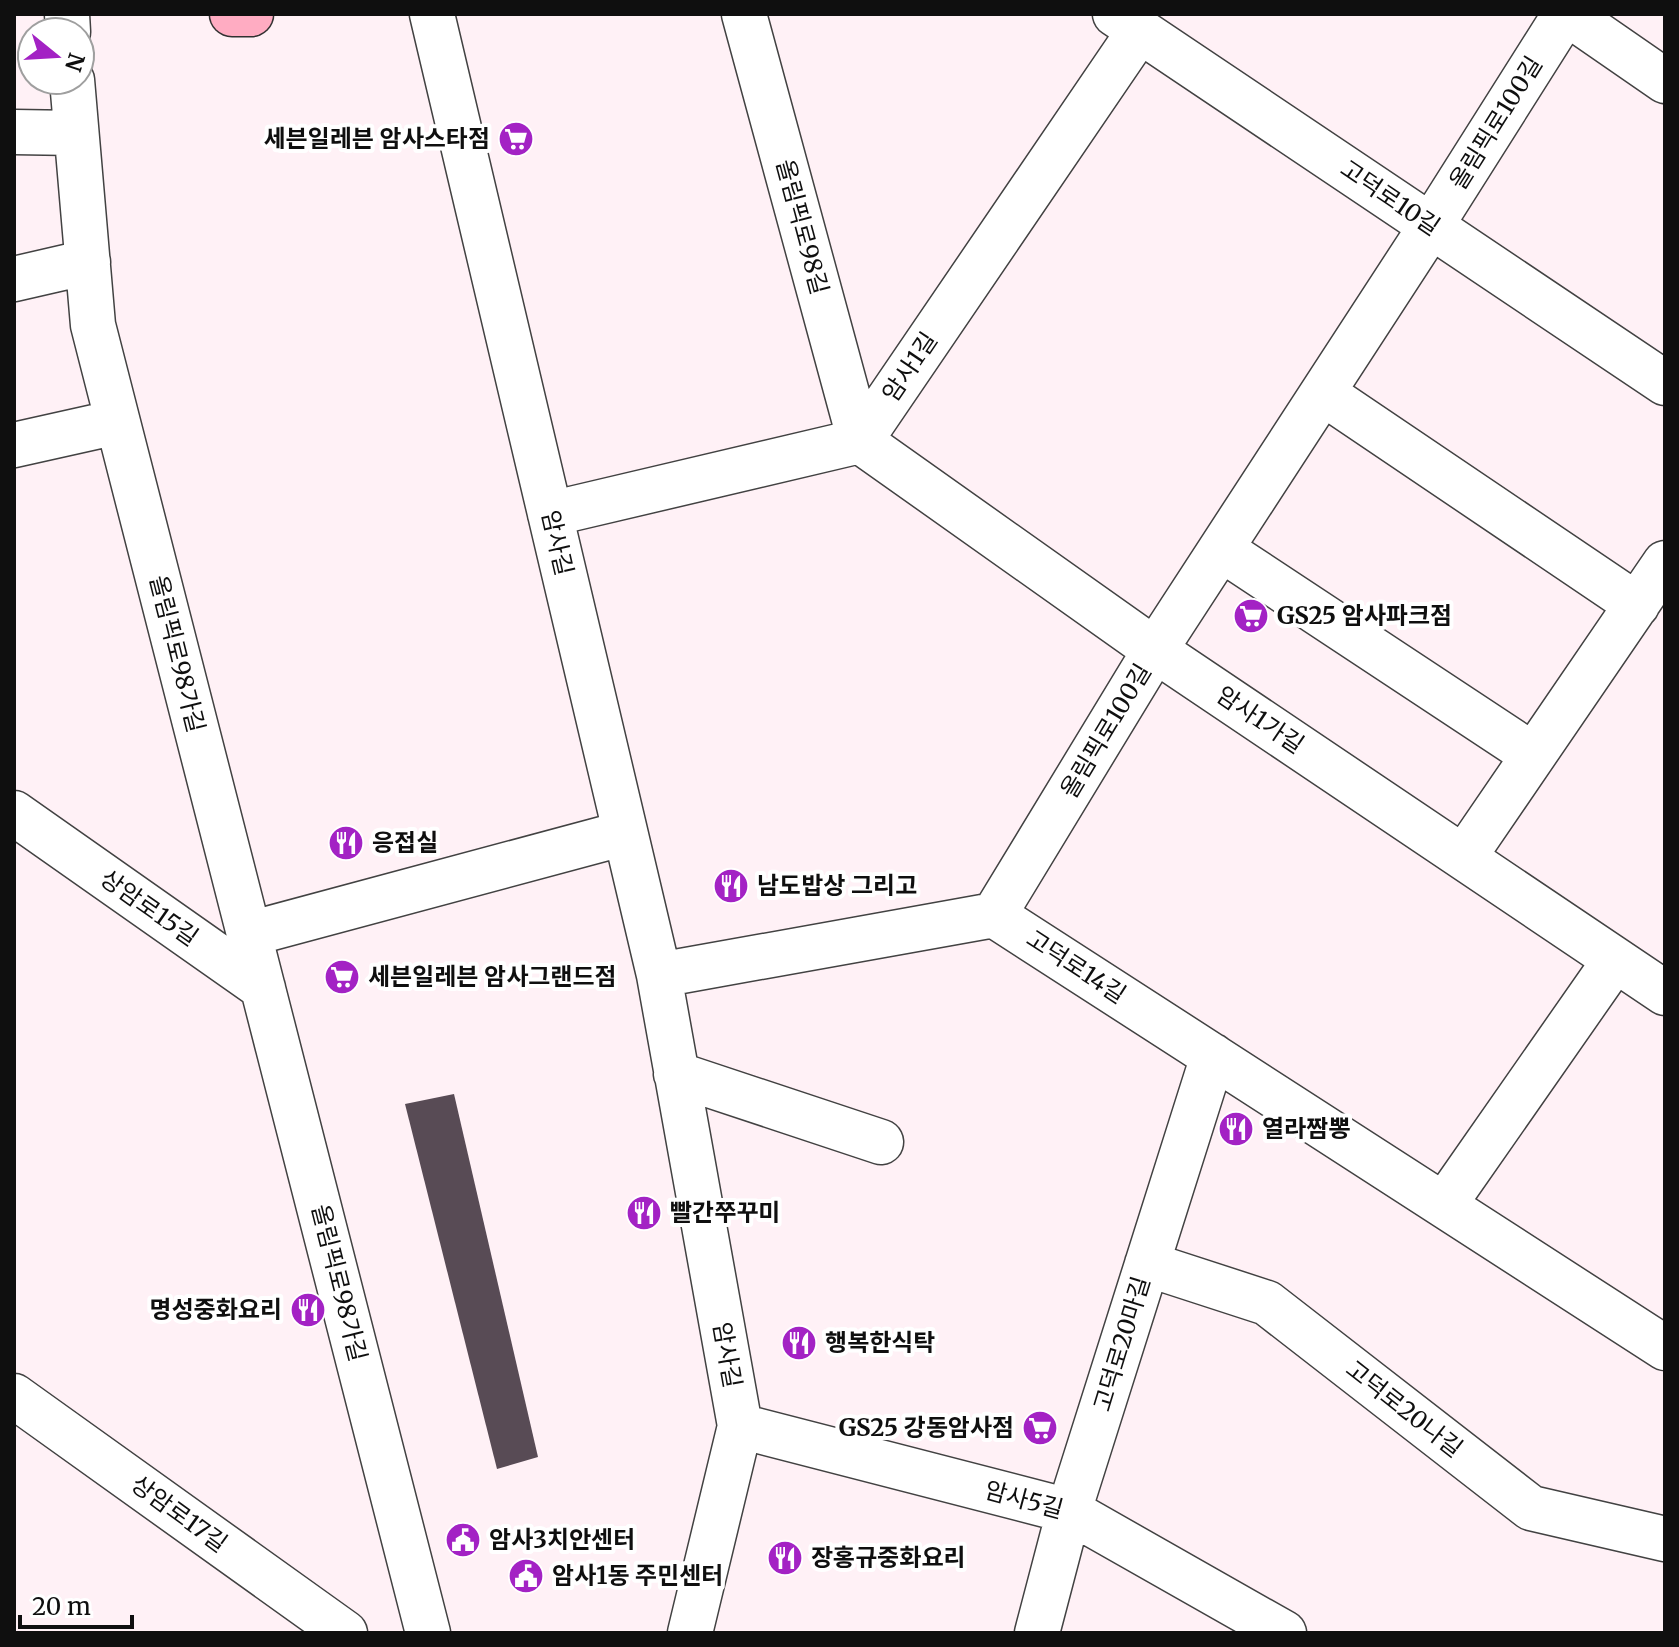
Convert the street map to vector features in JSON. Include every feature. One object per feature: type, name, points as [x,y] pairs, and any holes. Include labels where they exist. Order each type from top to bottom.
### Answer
[{"type":"street","points":[[232,14],[251,14]]},
{"type":"street","name":"암사길","points":[[432,14],[659,975],[740,1426],[690,1633]]},
{"type":"street","name":"올림픽로98길","points":[[744,14],[860,441]]},
{"type":"street","points":[[1567,14],[1665,81]]},
{"type":"street","name":"올림픽로100길","points":[[994,915],[1155,650],[1567,14]]},
{"type":"street","name":"암사1길","points":[[860,441],[1128,22]]},
{"type":"street","name":"고덕로10길","points":[[1128,22],[1665,383]]},
{"type":"street","name":"올림픽로98가길","points":[[73,96],[93,325],[428,1633]]},
{"type":"street","points":[[14,132],[76,133]]},
{"type":"street","points":[[14,279],[88,262]]},
{"type":"street","points":[[1323,393],[1637,605]]},
{"type":"street","points":[[14,445],[117,422]]},
{"type":"street","points":[[550,514],[860,441]]},
{"type":"street","name":"암사1가길","points":[[860,441],[1155,650],[1665,993]]},
{"type":"street","points":[[1221,549],[1533,755]]},
{"type":"street","points":[[1464,857],[1665,563]]},
{"type":"street","name":"상암로15길","points":[[21,832],[263,988]]},
{"type":"street","points":[[249,934],[625,833]]},
{"type":"street","points":[[659,975],[994,915]]},
{"type":"street","name":"고덕로14길","points":[[994,915],[1665,1348]]},
{"type":"street","points":[[1444,1205],[1615,960]]},
{"type":"street","name":"고덕로20마길","points":[[1037,1633],[1069,1511],[1213,1056]]},
{"type":"street","points":[[676,1074],[881,1142]]},
{"type":"street","name":"고덕로20나길","points":[[1147,1264],[1267,1303],[1531,1508],[1665,1539]]},
{"type":"street","name":"상암로17길","points":[[14,1396],[345,1633]]},
{"type":"street","name":"암사5길","points":[[740,1426],[1069,1511],[1284,1633]]},
{"type":"building","points":[[454,1094],[538,1457],[497,1469],[405,1104]]},
{"type":"place","name":"세븐일레븐 암사스타점","points":[[516,139]]},
{"type":"place","name":"GS25 암사파크점","points":[[1251,616]]},
{"type":"place","name":"응접실","points":[[346,843]]},
{"type":"place","name":"남도밥상 그리고","points":[[731,886]]},
{"type":"place","name":"세븐일레븐 암사그랜드점","points":[[342,977]]},
{"type":"place","name":"열라짬뽕","points":[[1236,1129]]},
{"type":"place","name":"빨간쭈꾸미","points":[[644,1213]]},
{"type":"place","name":"명성중화요리","points":[[308,1310]]},
{"type":"place","name":"행복한식탁","points":[[799,1343]]},
{"type":"place","name":"GS25 강동암사점","points":[[1040,1428]]},
{"type":"place","name":"암사3치안센터","points":[[463,1540]]},
{"type":"place","name":"장홍규중화요리","points":[[785,1558]]},
{"type":"place","name":"암사1동 주민센터","points":[[526,1576]]}]
